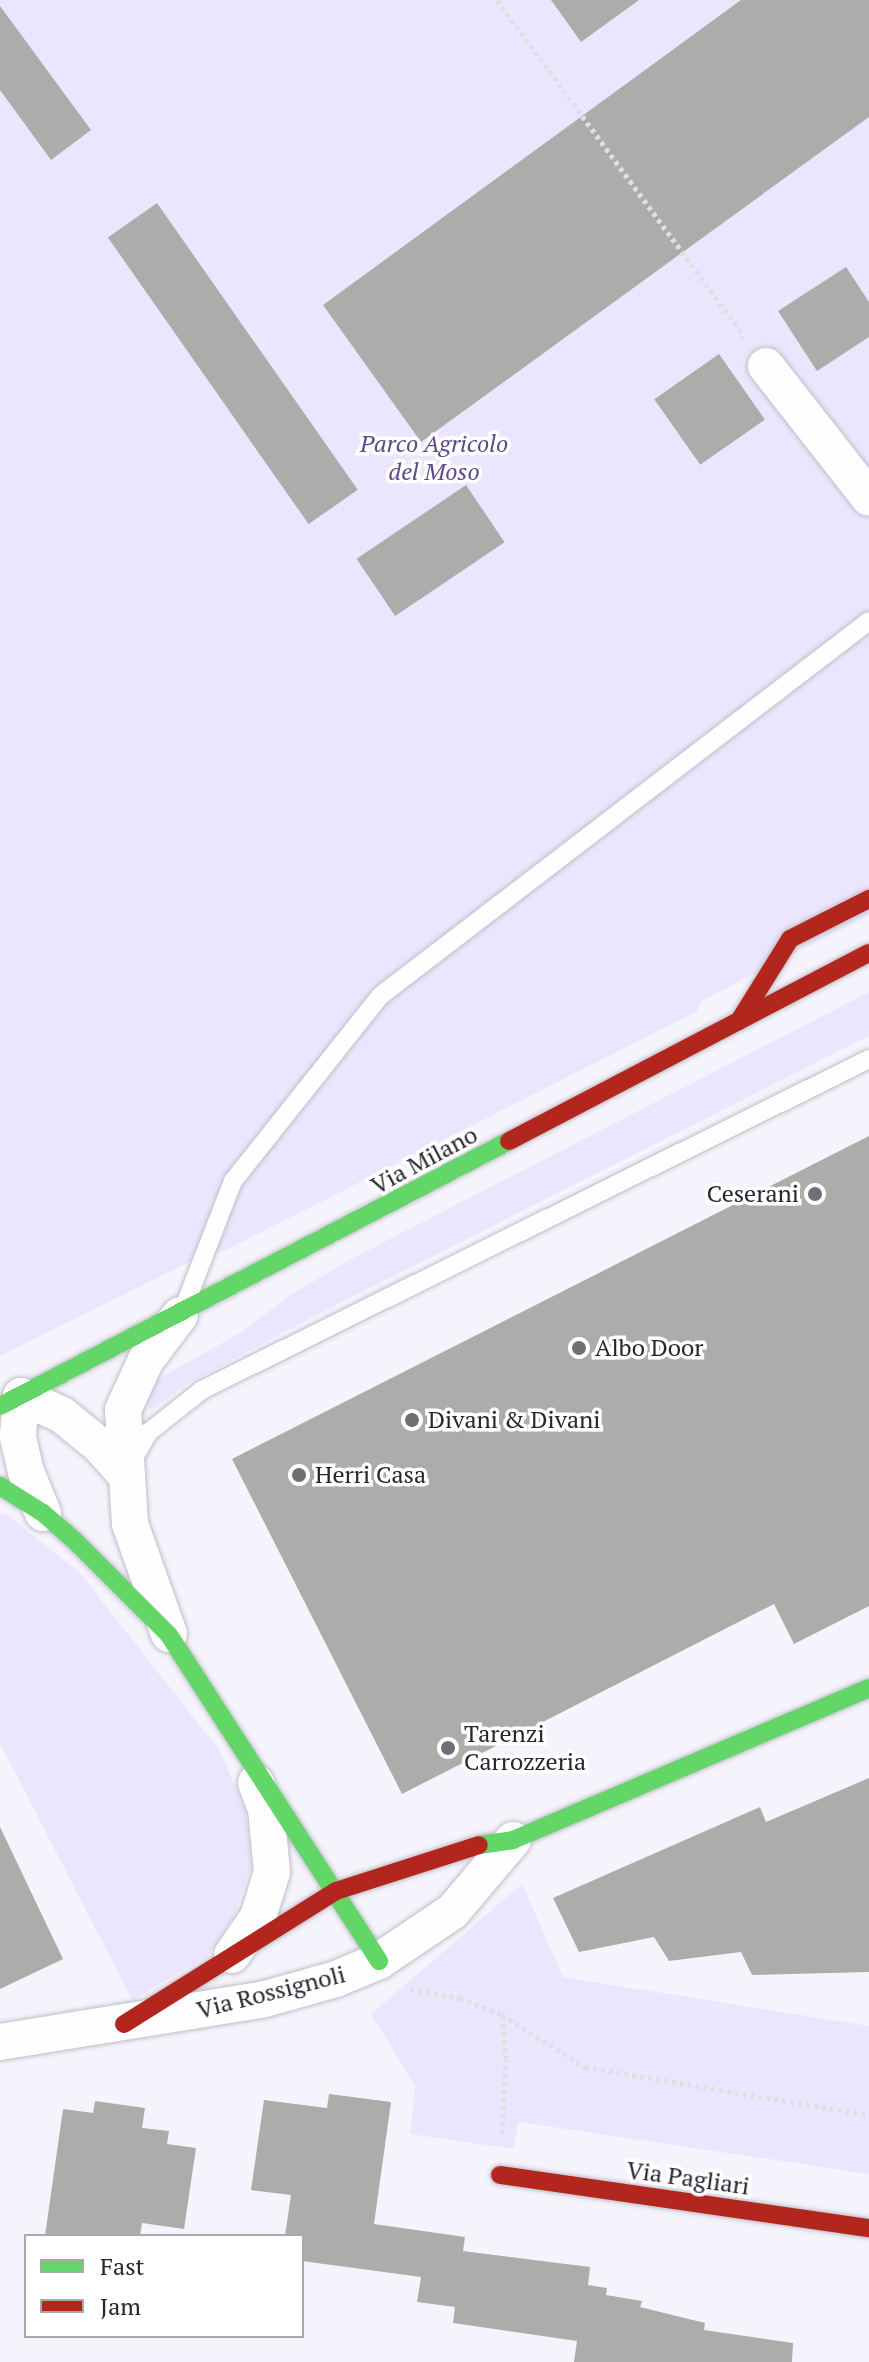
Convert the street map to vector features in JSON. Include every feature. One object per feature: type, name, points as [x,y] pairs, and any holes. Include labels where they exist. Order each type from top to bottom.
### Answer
[{"type":"street","points":[[766,366],[869,498]]},
{"type":"street","points":[[738,1023],[790,939],[869,899]]},
{"type":"street","name":"Via Milano","points":[[10,1401],[869,953]]},
{"type":"street","name":"Via Rossignoli","points":[[169,1635],[130,1524],[123,1410],[146,1360],[180,1315]]},
{"type":"street","points":[[10,1401],[62,1415],[98,1444],[125,1474]]},
{"type":"street","name":"Via Rossignoli","points":[[10,1401],[26,1472],[43,1513]]},
{"type":"street","name":"Via Rossignoli","points":[[0,1486],[43,1513],[169,1635],[336,1891]]},
{"type":"street","name":"Via Rossignoli","points":[[124,2024],[336,1891],[463,1848],[513,1840],[869,1688]]},
{"type":"street","name":"Via Rossignoli","points":[[227,1962],[258,1917],[272,1872],[266,1809],[240,1744]]},
{"type":"street","name":"Via Rossignoli","points":[[0,2042],[265,1999],[336,1979],[379,1961],[453,1911],[513,1840]]},
{"type":"street","points":[[336,1891],[379,1961]]},
{"type":"street","name":"Via Pagliari","points":[[500,2175],[869,2228]]},
{"type":"lane","points":[[180,1315],[233,1181],[380,996],[869,621]]},
{"type":"lane","points":[[125,1474],[149,1432],[202,1390],[869,1059]]},
{"type":"path","points":[[497,0],[766,366]]},
{"type":"path","points":[[379,1961],[396,1987],[460,1998],[502,2015],[585,2067],[869,2115]]},
{"type":"path","points":[[500,2175],[506,2058],[502,2015]]},
{"type":"green space","name":"Parco Agricolo del Moso","points":[[0,0],[869,0],[869,915],[703,1000],[696,1012],[224,1251],[214,1254],[214,1250],[0,1356]]},
{"type":"green space","points":[[869,992],[869,1036],[332,1307],[192,1381],[151,1410],[141,1398],[158,1379],[240,1333],[292,1294],[353,1258]]},
{"type":"green space","points":[[0,1514],[7,1515],[79,1572],[220,1751],[246,1813],[251,1867],[234,1916],[207,1957],[132,2000],[0,1743]]},
{"type":"green space","points":[[522,1884],[563,1977],[869,2026],[869,2174],[519,2122],[513,2149],[410,2134],[415,2086],[371,2014]]},
{"type":"building","points":[[551,0],[639,0],[581,42]]},
{"type":"building","points":[[741,0],[869,0],[869,117],[421,442],[323,305]]},
{"type":"building","points":[[0,6],[91,130],[51,160],[0,90]]},
{"type":"building","points":[[157,203],[358,490],[309,524],[108,237]]},
{"type":"building","points":[[846,267],[869,302],[869,337],[817,371],[778,311]]},
{"type":"building","points":[[719,354],[765,420],[700,465],[654,399]]},
{"type":"building","points":[[466,485],[505,542],[395,616],[357,559]]},
{"type":"building","points":[[869,1136],[869,1606],[794,1644],[774,1604],[402,1794],[232,1459]]},
{"type":"building","points":[[869,1778],[869,1972],[752,1975],[741,1952],[669,1961],[654,1937],[579,1952],[553,1898],[760,1807],[766,1822]]},
{"type":"building","points":[[0,1827],[63,1959],[0,1989]]},
{"type":"building","points":[[329,2094],[391,2102],[374,2224],[465,2237],[463,2251],[590,2267],[588,2285],[607,2288],[606,2295],[642,2301],[640,2307],[705,2323],[704,2330],[793,2343],[792,2362],[574,2362],[577,2341],[453,2323],[455,2307],[417,2302],[421,2277],[304,2261],[304,2234],[285,2234],[291,2195],[251,2190],[264,2100],[327,2108]]},
{"type":"building","points":[[95,2101],[145,2108],[142,2128],[169,2131],[167,2144],[196,2148],[184,2229],[142,2223],[140,2234],[45,2234],[63,2109],[93,2113]]},
{"type":"traffic: fast","points":[[0,1406],[509,1141]]},
{"type":"traffic: fast","points":[[0,1486],[43,1513],[74,1540],[169,1635],[379,1961]]},
{"type":"traffic: fast","points":[[479,1845],[513,1840],[869,1688]]},
{"type":"traffic: jam","points":[[739,1021],[790,939],[869,899]]},
{"type":"traffic: jam","points":[[509,1141],[869,953]]},
{"type":"traffic: jam","points":[[124,2024],[336,1891],[479,1845]]},
{"type":"traffic: jam","points":[[500,2175],[869,2228]]},
{"type":"place","name":"Ceserani","points":[[815,1194]]},
{"type":"place","name":"Albo Door","points":[[579,1348]]},
{"type":"place","name":"Divani & Divani","points":[[412,1420]]},
{"type":"place","name":"Herri Casa","points":[[299,1475]]},
{"type":"place","name":"Tarenzi Carrozzeria","points":[[448,1748]]}]
